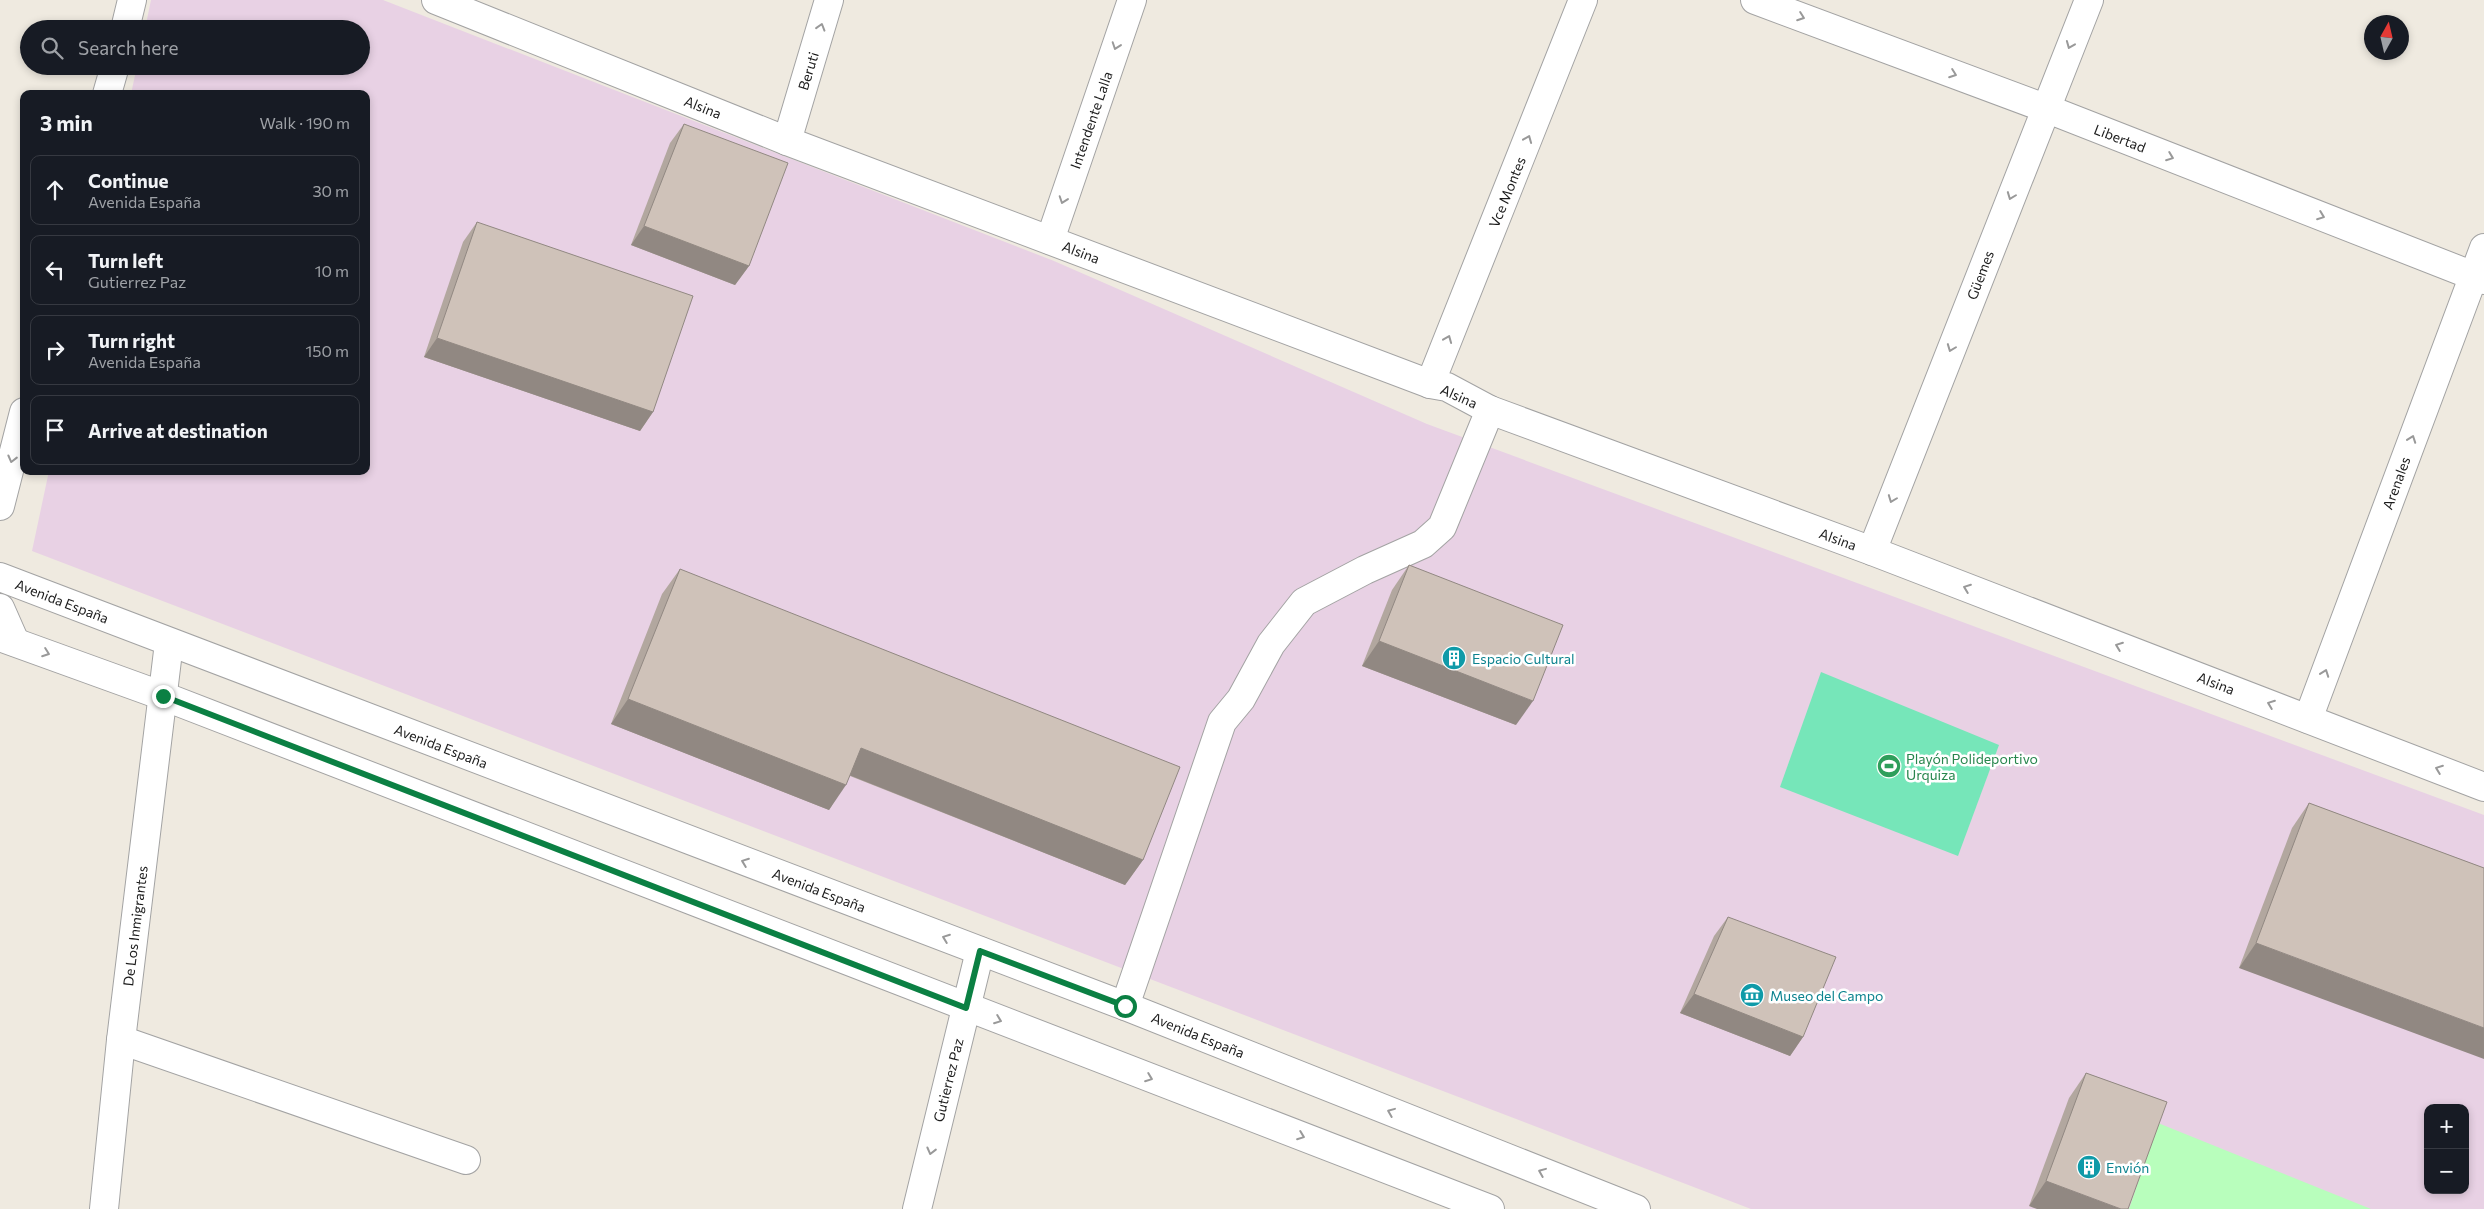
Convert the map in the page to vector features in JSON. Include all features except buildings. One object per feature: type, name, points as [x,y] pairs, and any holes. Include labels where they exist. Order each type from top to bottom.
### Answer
[{"type":"street","points":[[127,20],[132,0]]},
{"type":"street","name":"Alsina","points":[[436,0],[787,141],[1430,384],[1447,387],[1490,410],[1872,551],[2484,787]]},
{"type":"street","name":"Beruti","points":[[787,141],[829,0]]},
{"type":"street","name":"Intendente Lalla","points":[[1050,240],[1132,0]]},
{"type":"street","name":"Vce Montes","points":[[1430,384],[1583,0]]},
{"type":"street","name":"Libertad","points":[[1755,0],[2045,108],[2478,278]]},
{"type":"street","name":"Güemes","points":[[1872,551],[2089,0]]},
{"type":"street","points":[[108,90],[112,75]]},
{"type":"street","name":"Arenales","points":[[2308,719],[2478,278],[2484,248]]},
{"type":"street","points":[[1125,1006],[1222,722],[1241,699],[1271,644],[1304,602],[1365,570],[1423,544],[1442,527],[1490,410]]},
{"type":"street","points":[[0,506],[20,428]]},
{"type":"street","name":"Avenida España","points":[[0,577],[1125,1006],[1578,1199],[1636,1209]]},
{"type":"street","points":[[0,608],[7,639],[163,696],[1490,1209]]},
{"type":"street","name":"De Los Inmigrantes","points":[[104,1209],[121,1040],[169,643]]},
{"type":"street","name":"Gutierrez Paz","points":[[917,1209],[980,951]]},
{"type":"street","points":[[121,1040],[466,1160]]},
{"type":"shaded area","points":[[151,0],[383,0],[1054,261],[1427,424],[2484,815],[2484,1209],[1751,1209],[32,551],[48,475],[370,475],[370,90],[132,90],[135,75],[370,75],[370,20],[147,20]]},
{"type":"green space","name":"Playón Polideportivo Urquiza","points":[[1821,672],[1999,745],[1958,856],[1780,787]]},
{"type":"green space","points":[[2158,1123],[2371,1209],[2129,1209]]},
{"type":"place","name":"Espacio Cultural","points":[[1454,658]]},
{"type":"place","name":"Playón Polideportivo Urquiza","points":[[1889,766]]},
{"type":"place","name":"Museo del Campo","points":[[1752,995]]},
{"type":"place","name":"Envión","points":[[2089,1167]]},
{"type":"route","points":[[163,696],[966,1008],[980,951],[1125,1006]]}]
